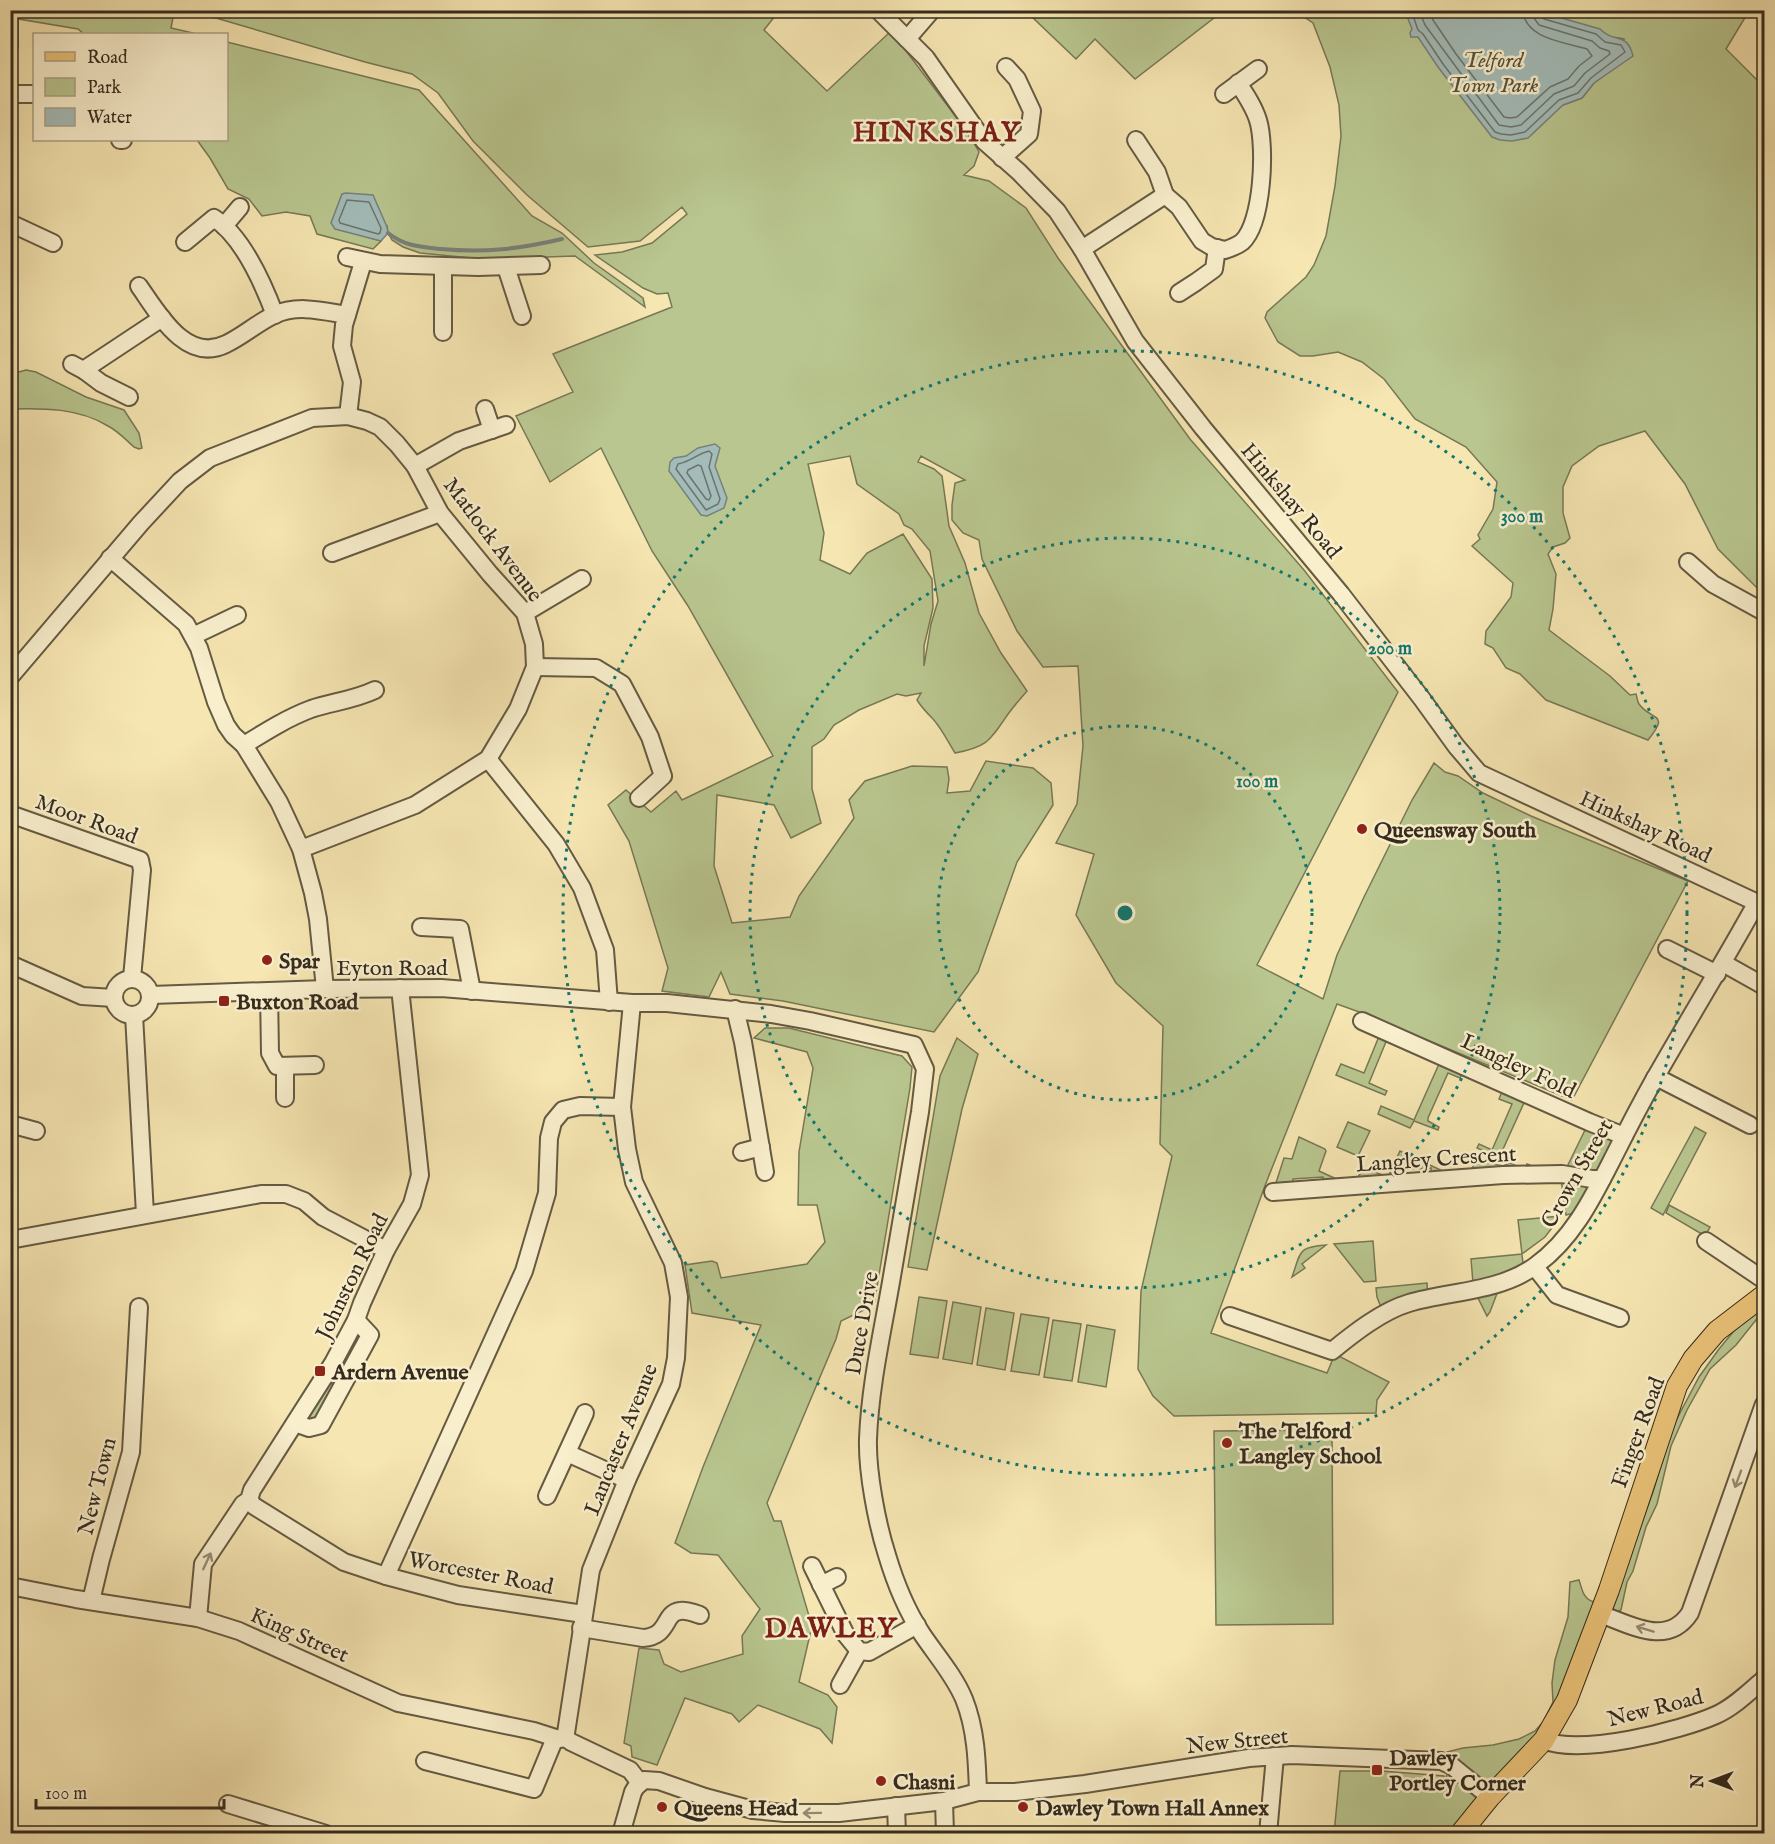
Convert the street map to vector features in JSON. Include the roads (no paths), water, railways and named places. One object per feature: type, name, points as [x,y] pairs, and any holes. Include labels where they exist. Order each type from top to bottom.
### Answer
[{"type":"main road","name":"Finger Road","points":[[1460,1833],[1490,1797],[1544,1740],[1567,1700],[1600,1614],[1677,1386],[1693,1359],[1717,1331],[1764,1295]]},
{"type":"street","name":"Hinkshay Road","points":[[878,10],[926,58],[984,141],[1020,171],[1058,211],[1135,341],[1203,428],[1341,594],[1454,744],[1479,773],[1761,904]]},
{"type":"street","points":[[907,39],[932,10]]},
{"type":"street","points":[[1002,158],[1029,134],[1032,111],[1017,79],[1006,68]]},
{"type":"street","points":[[1224,94],[1258,69]]},
{"type":"street","points":[[1136,140],[1157,172],[1165,195],[1179,207],[1206,245],[1225,250],[1242,241],[1253,224],[1259,201],[1262,139],[1251,104],[1238,83]]},
{"type":"street","points":[[10,94],[33,94]]},
{"type":"street","points":[[1082,249],[1165,195]]},
{"type":"street","points":[[224,226],[240,207]]},
{"type":"street","points":[[185,242],[214,218],[224,226],[244,251],[264,285],[275,315]]},
{"type":"street","points":[[10,223],[53,243]]},
{"type":"street","points":[[1179,293],[1214,269],[1217,248]]},
{"type":"street","points":[[348,416],[352,382],[342,346],[355,259],[380,264],[442,267],[541,265]]},
{"type":"street","points":[[442,267],[443,324],[460,317]]},
{"type":"street","points":[[506,267],[522,316]]},
{"type":"street","points":[[139,286],[175,334],[189,344],[206,348],[224,345],[275,315],[309,308],[347,315]]},
{"type":"street","points":[[129,397],[101,384],[79,368],[88,367],[162,318]]},
{"type":"street","points":[[415,466],[459,441],[499,427],[485,409]]},
{"type":"street","name":"Matlock Avenue","points":[[10,677],[110,558],[180,481],[210,458],[312,418],[348,416],[380,427],[415,466],[440,513],[525,613],[534,644],[535,667],[518,709],[488,759],[415,805],[301,849]]},
{"type":"street","points":[[332,554],[440,513]]},
{"type":"street","points":[[110,558],[186,624],[204,660],[216,702],[226,724],[233,735],[244,745],[279,802],[301,849],[314,893],[325,989]]},
{"type":"street","points":[[1688,562],[1713,584],[1764,612]]},
{"type":"street","points":[[525,613],[582,579]]},
{"type":"street","points":[[193,636],[237,615]]},
{"type":"street","points":[[535,667],[596,668],[622,684],[650,737],[663,776],[639,798]]},
{"type":"street","points":[[244,745],[286,720],[312,709],[359,697],[375,690]]},
{"type":"street","points":[[488,759],[556,844],[582,888],[604,950],[609,1002]]},
{"type":"street","name":"Moor Road","points":[[10,814],[140,860],[142,870],[132,978]]},
{"type":"street","name":"Crown Street","points":[[1230,1316],[1332,1350],[1366,1324],[1407,1303],[1501,1283],[1534,1267],[1559,1247],[1572,1231],[1655,1078],[1761,904]]},
{"type":"street","points":[[422,927],[460,929],[472,991]]},
{"type":"street","points":[[1667,949],[1764,986]]},
{"type":"street","points":[[12,968],[82,996],[114,998]]},
{"type":"street","points":[[132,978],[145,983],[151,995],[147,1008],[134,1016],[121,1011],[114,998],[119,985],[132,978]]},
{"type":"street","name":"Johnston Road","points":[[198,1618],[203,1563],[243,1504],[249,1500],[252,1490],[333,1364],[356,1320],[386,1250],[412,1204],[420,1175],[400,988]]},
{"type":"street","name":"Eyton Road","points":[[151,995],[441,988],[609,1002],[714,1007]]},
{"type":"street","points":[[269,992],[270,1053],[277,1066],[315,1065]]},
{"type":"street","name":"Lancaster Avenue","points":[[425,1761],[534,1789],[560,1738],[566,1733],[591,1570],[627,1480],[672,1384],[676,1358],[679,1297],[673,1263],[634,1182],[622,1107],[632,1003]]},
{"type":"street","name":"Duce Drive","points":[[714,1007],[810,1021],[914,1046],[925,1069],[920,1112],[874,1375],[868,1441],[874,1504],[887,1555],[917,1625],[957,1685],[963,1698],[970,1719],[978,1761],[978,1792]]},
{"type":"street","points":[[735,1009],[743,1042],[765,1172]]},
{"type":"street","points":[[134,1016],[145,1214]]},
{"type":"street","name":"Langley Fold","points":[[1362,1021],[1624,1136]]},
{"type":"street","points":[[285,1066],[285,1098]]},
{"type":"street","points":[[1655,1078],[1750,1125]]},
{"type":"street","points":[[386,1576],[524,1270],[547,1193],[549,1138],[553,1122],[563,1110],[580,1106],[622,1107]]},
{"type":"street","points":[[10,1124],[36,1131]]},
{"type":"street","points":[[742,1152],[760,1147]]},
{"type":"street","name":"Langley Crescent","points":[[1274,1192],[1512,1175],[1562,1174],[1602,1179]]},
{"type":"street","points":[[10,1240],[261,1194],[286,1194],[304,1201],[323,1217],[386,1250]]},
{"type":"street","points":[[1706,1241],[1764,1280]]},
{"type":"street","points":[[1534,1267],[1557,1295],[1620,1318]]},
{"type":"street","name":"New Town","points":[[91,1601],[131,1452],[139,1307]]},
{"type":"street","points":[[295,1423],[309,1428],[321,1425],[370,1335],[356,1320]]},
{"type":"street","points":[[1600,1614],[1657,1632],[1671,1629],[1686,1618],[1764,1404]]},
{"type":"street","points":[[547,1496],[585,1413]]},
{"type":"street","points":[[567,1453],[627,1480]]},
{"type":"street","name":"Worcester Road","points":[[249,1500],[254,1506],[344,1562],[458,1595],[582,1621],[643,1638],[651,1638],[660,1632],[671,1616],[677,1612],[683,1610],[703,1614]]},
{"type":"street","points":[[812,1566],[846,1635],[859,1651],[868,1652],[917,1625]]},
{"type":"street","points":[[821,1585],[837,1577]]},
{"type":"street","name":"King Street","points":[[10,1587],[198,1618],[239,1631],[398,1703],[560,1738]]},
{"type":"street","points":[[840,1684],[859,1651]]},
{"type":"street","name":"New Road","points":[[1544,1740],[1578,1745],[1631,1739],[1658,1733],[1718,1714],[1762,1688]]},
{"type":"street","points":[[560,1738],[630,1770],[636,1787]]},
{"type":"street","points":[[1268,1833],[1275,1756]]},
{"type":"street","name":"New Street","points":[[944,1801],[978,1792],[1015,1792],[1073,1785],[1275,1756],[1441,1761],[1452,1766],[1490,1797]]},
{"type":"street","points":[[621,1833],[636,1787],[644,1780],[659,1781],[761,1812],[839,1813],[944,1801],[945,1833]]},
{"type":"street","points":[[228,1804],[326,1833]]},
{"type":"street","points":[[896,1806],[897,1833]]},
{"type":"water","points":[[1405,11],[1537,11],[1600,29],[1610,36],[1624,40],[1633,56],[1594,83],[1582,98],[1563,105],[1528,138],[1512,141],[1500,140],[1492,137],[1418,37],[1411,37],[1412,29]]},
{"type":"water","points":[[342,194],[373,195],[387,227],[388,233],[381,241],[335,229],[331,223]]},
{"type":"water","points":[[715,444],[720,448],[715,466],[727,498],[724,508],[707,516],[701,515],[669,471],[670,462],[698,448]]},
{"type":"waterway","points":[[388,233],[400,241],[413,245],[472,251],[502,249],[562,239]]},
{"type":"place","name":"Queensway South","points":[[1362,829]]},
{"type":"place","name":"Spar","points":[[267,960]]},
{"type":"place","name":"Buxton Road","points":[[224,1001]]},
{"type":"place","name":"Ardern Avenue","points":[[320,1371]]},
{"type":"place","name":"The Telford Langley School","points":[[1227,1443]]},
{"type":"place","name":"Dawley Portley Corner","points":[[1377,1770]]},
{"type":"place","name":"Chasni","points":[[881,1781]]},
{"type":"place","name":"Queens Head","points":[[662,1807]]},
{"type":"place","name":"Dawley Town Hall Annex","points":[[1023,1807]]},
{"type":"district","name":"HINKSHAY","points":[[937,131]]},
{"type":"district","name":"DAWLEY","points":[[831,1627]]},
{"type":"park label","name":"Telford Town Park","points":[[1493,72]]}]
